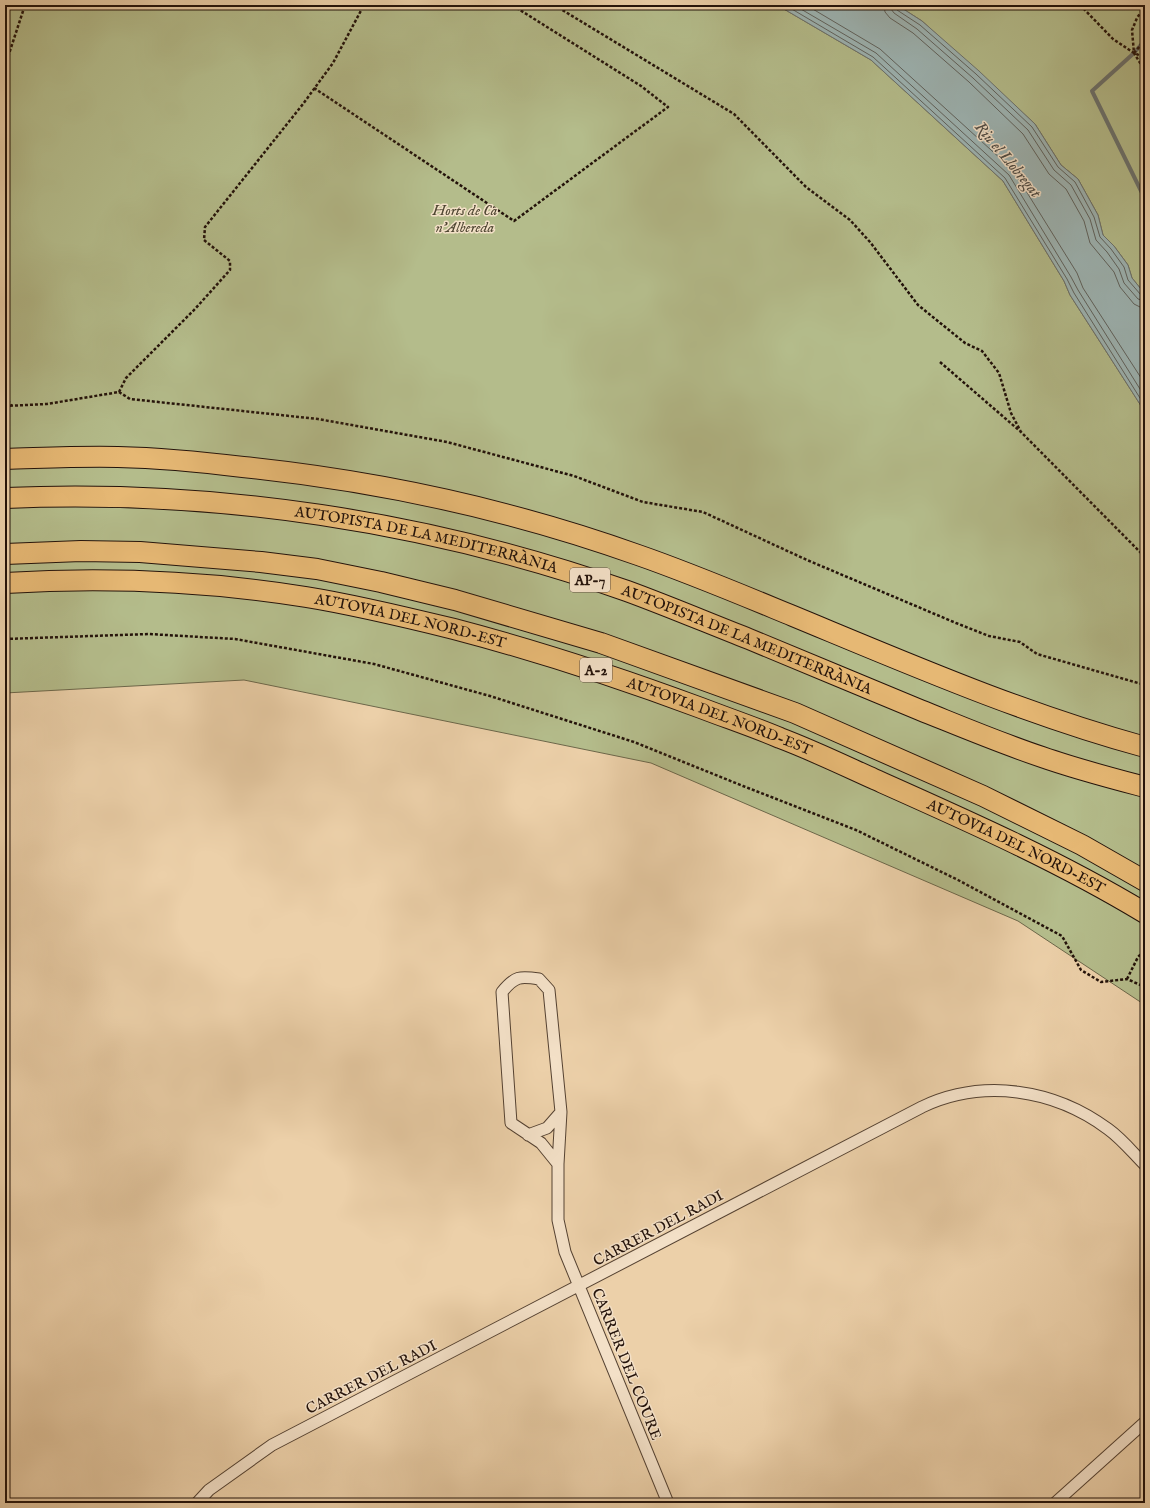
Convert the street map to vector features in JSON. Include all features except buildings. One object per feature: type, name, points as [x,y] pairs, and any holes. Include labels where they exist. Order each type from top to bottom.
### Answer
[{"type":"highway","name":"AP-7","points":[[5,459],[119,457],[214,464],[299,473],[363,482],[477,506],[548,526],[640,555],[713,583],[927,672],[1007,703],[1145,748]]},
{"type":"highway","name":"AUTOPISTA DE LA MEDITERRÀNIA","points":[[5,498],[47,496],[104,497],[218,503],[300,512],[366,522],[521,558],[626,591],[693,616],[978,734],[1042,757],[1145,787]]},
{"type":"highway","name":"AUTOVIA DEL NORD-EST","points":[[5,554],[81,551],[140,552],[261,562],[317,569],[381,582],[455,600],[602,643],[795,713],[983,796],[1082,846],[1145,881]]},
{"type":"highway","name":"AUTOVIA DEL NORD-EST","points":[[5,583],[50,580],[106,580],[175,582],[240,588],[348,604],[404,616],[506,642],[596,670],[780,737],[965,820],[1069,870],[1145,913]]},
{"type":"street","name":"CARRER DEL COURE","points":[[558,1164],[541,1143],[511,1123],[502,992],[510,982],[520,976],[539,979],[549,990],[561,1112],[558,1164],[558,1220],[565,1252],[668,1503]]},
{"type":"street","name":"CARRER DEL RADI","points":[[197,1503],[209,1490],[272,1445],[922,1107],[941,1099],[952,1096],[999,1090],[1024,1092],[1052,1099],[1086,1114],[1110,1130],[1145,1165]]},
{"type":"street","points":[[528,1135],[547,1128],[561,1112]]},
{"type":"street","points":[[1055,1503],[1145,1422]]},
{"type":"path","points":[[5,66],[25,5]]},
{"type":"path","points":[[119,392],[126,378],[195,310],[230,270],[230,261],[204,240],[205,227],[332,63],[364,5]]},
{"type":"path","points":[[314,88],[514,221],[668,107],[641,86],[512,5]]},
{"type":"path","points":[[554,5],[734,114],[806,187],[850,220],[870,242],[918,305],[965,343],[982,351],[999,373],[1011,413],[1020,432]]},
{"type":"path","points":[[1080,5],[1113,39],[1134,53],[1145,58]]},
{"type":"path","points":[[1145,6],[1137,18],[1132,30],[1134,53],[1145,71]]},
{"type":"path","points":[[1134,53],[1145,40]]},
{"type":"path","points":[[940,362],[1020,432],[1145,557]]},
{"type":"path","points":[[5,406],[47,404],[119,392],[130,399],[318,419],[447,442],[574,476],[643,502],[703,512],[807,560],[989,636],[1020,642],[1037,654],[1145,685]]},
{"type":"path","points":[[5,396],[12,405]]},
{"type":"path","points":[[5,639],[149,634],[235,639],[374,664],[490,696],[634,742],[856,830],[958,880],[1062,936],[1081,970],[1101,982],[1127,979],[1145,987]]},
{"type":"path","points":[[1127,979],[1138,956],[1145,950]]},
{"type":"green space","name":"Horts de Ca n'Albereda","points":[[5,5],[777,5],[871,60],[1003,181],[1064,281],[1070,295],[1145,412],[1145,1005],[1018,921],[651,763],[244,680],[5,693]]},
{"type":"green space","points":[[897,5],[1145,5],[1145,294],[1132,278],[1128,265],[1114,246],[1103,235],[1098,215],[1078,179],[1061,165],[1035,124],[922,21]]},
{"type":"water","name":"Riu el Llobregat","points":[[777,5],[897,5],[922,21],[979,71],[1035,124],[1061,165],[1078,179],[1098,215],[1103,235],[1114,246],[1128,265],[1132,278],[1145,294],[1145,412],[1070,295],[1064,281],[1003,181],[871,60]]},
{"type":"waterway","points":[[1145,40],[1134,53],[1092,91],[1145,199]]}]
